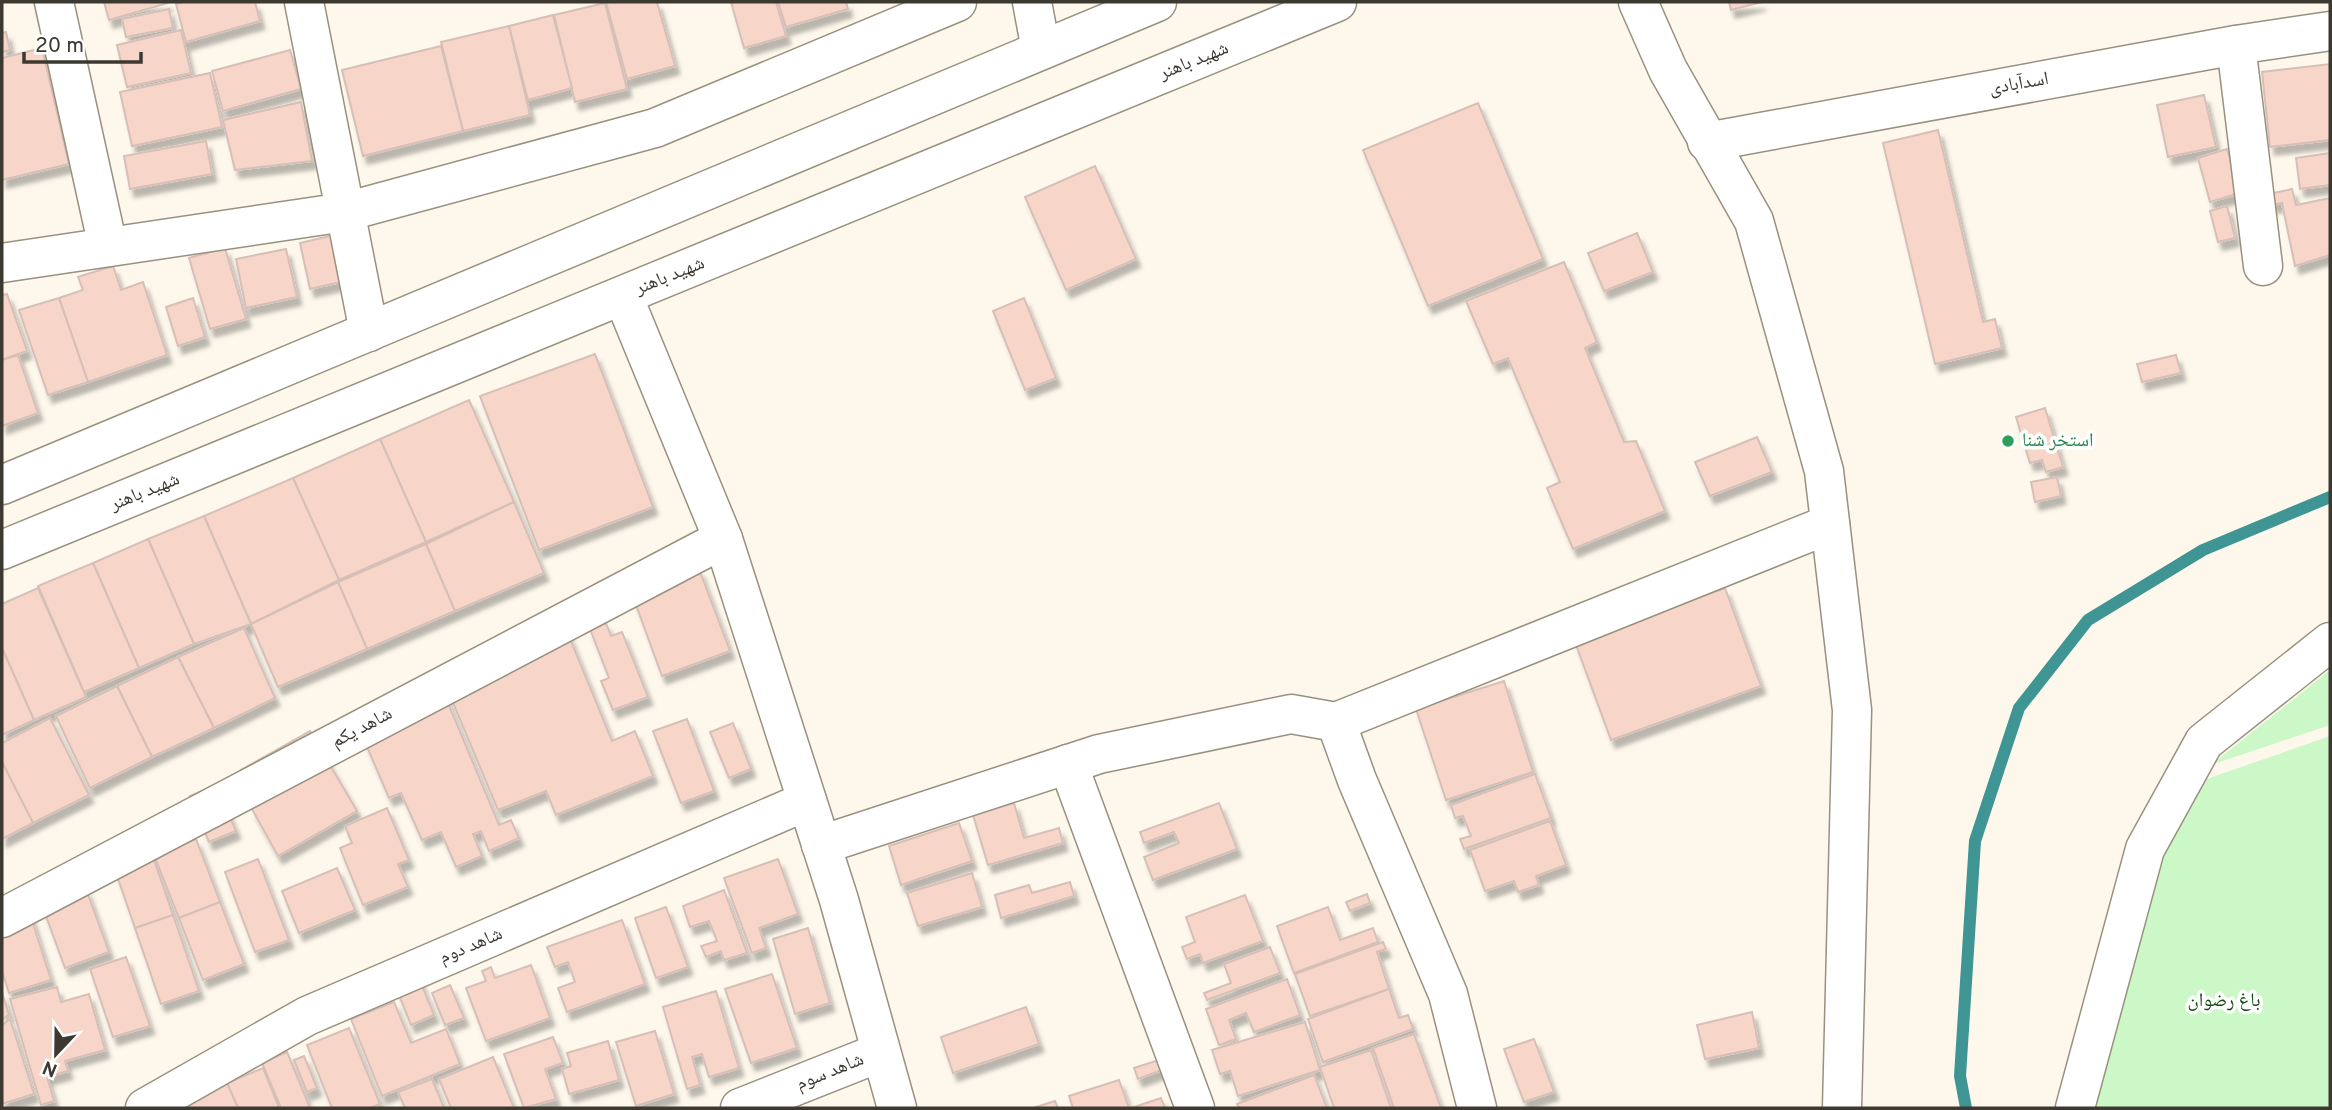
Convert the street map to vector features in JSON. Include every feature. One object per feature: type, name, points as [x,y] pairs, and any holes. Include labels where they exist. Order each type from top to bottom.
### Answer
[{"type":"street","points":[[54,2],[108,247]]},
{"type":"street","points":[[304,2],[369,332]]},
{"type":"street","points":[[2,263],[345,212],[655,128],[957,2]]},
{"type":"street","points":[[1032,2],[1041,50]]},
{"type":"street","points":[[2,485],[1157,2]]},
{"type":"street","name":"شهید باهنر","points":[[2,550],[1337,2]]},
{"type":"street","points":[[1638,2],[1668,70],[1754,221],[1824,471],[1852,710],[1842,1108]]},
{"type":"street","name":"اسدآبادی","points":[[1707,142],[2236,45],[2330,31]]},
{"type":"street","points":[[2236,45],[2263,266]]},
{"type":"street","points":[[623,296],[723,538],[839,900],[897,1108]]},
{"type":"street","points":[[821,845],[1099,754],[1291,714],[1336,722],[1830,524]]},
{"type":"street","name":"شاهد یکم","points":[[2,918],[723,538]]},
{"type":"street","points":[[2076,1108],[2145,849],[2204,742],[2330,642]]},
{"type":"street","points":[[1336,722],[1357,780],[1448,994],[1476,1108]]},
{"type":"street","points":[[1068,764],[1195,1108]]},
{"type":"street","name":"شاهد دوم","points":[[145,1108],[307,1016],[807,801]]},
{"type":"street","name":"شاهد سوم","points":[[740,1108],[881,1052]]},
{"type":"green space","points":[[2330,670],[2330,725],[2211,765]]},
{"type":"green space","name":"باغ رضوان","points":[[2330,736],[2330,1108],[2076,1108],[2178,789]]},
{"type":"building","points":[[104,2],[167,2],[168,3],[109,20]]},
{"type":"building","points":[[255,2],[260,21],[186,42],[176,4]]},
{"type":"building","points":[[606,2],[657,2],[675,66],[627,79]]},
{"type":"building","points":[[731,2],[776,2],[786,36],[744,48]]},
{"type":"building","points":[[778,2],[846,2],[848,9],[786,27]]},
{"type":"building","points":[[1729,2],[1762,2],[1731,10]]},
{"type":"building","points":[[605,3],[627,89],[575,102],[554,15]]},
{"type":"building","points":[[169,9],[173,28],[126,37],[122,19]]},
{"type":"building","points":[[553,15],[572,88],[528,100],[509,26]]},
{"type":"building","points":[[509,26],[530,115],[463,131],[441,42]]},
{"type":"building","points":[[181,30],[191,73],[127,87],[117,45]]},
{"type":"building","points":[[6,32],[10,50],[2,52],[2,33]]},
{"type":"building","points":[[441,46],[463,131],[363,156],[342,70]]},
{"type":"building","points":[[42,48],[69,164],[2,180],[2,58]]},
{"type":"building","points":[[290,50],[301,89],[223,111],[212,71]]},
{"type":"building","points":[[2330,64],[2330,140],[2270,147],[2262,72]]},
{"type":"building","points":[[210,73],[222,127],[132,146],[120,92]]},
{"type":"building","points":[[2204,95],[2216,147],[2168,157],[2157,105]]},
{"type":"building","points":[[301,102],[312,161],[235,170],[223,120]]},
{"type":"building","points":[[1478,103],[1543,259],[1428,306],[1363,150]]},
{"type":"building","points":[[1938,130],[1983,322],[1995,319],[2002,348],[1935,364],[1883,143]]},
{"type":"building","points":[[206,141],[212,174],[130,189],[124,156]]},
{"type":"building","points":[[2227,149],[2240,193],[2210,202],[2198,158]]},
{"type":"building","points":[[2330,153],[2330,185],[2300,189],[2296,158]]},
{"type":"building","points":[[1095,166],[1136,259],[1066,290],[1025,197]]},
{"type":"building","points":[[2292,189],[2296,205],[2330,198],[2330,255],[2295,266],[2282,203],[2272,205],[2269,194]]},
{"type":"building","points":[[2227,206],[2235,238],[2218,242],[2210,211]]},
{"type":"building","points":[[1637,233],[1653,272],[1604,291],[1588,253]]},
{"type":"building","points":[[334,235],[345,281],[310,289],[300,243]]},
{"type":"building","points":[[225,248],[246,319],[210,329],[189,258]]},
{"type":"building","points":[[286,249],[297,297],[246,308],[236,259]]},
{"type":"building","points":[[1564,262],[1597,342],[1585,348],[1624,442],[1636,441],[1665,511],[1573,549],[1547,488],[1560,482],[1508,358],[1493,364],[1466,301]]},
{"type":"building","points":[[113,266],[121,290],[143,282],[167,355],[88,382],[59,298],[83,290],[78,277]]},
{"type":"building","points":[[7,294],[27,351],[2,360],[2,295]]},
{"type":"building","points":[[59,298],[88,382],[48,395],[19,310]]},
{"type":"building","points":[[193,298],[205,337],[178,346],[166,307]]},
{"type":"building","points":[[1024,298],[1056,378],[1025,390],[993,311]]},
{"type":"building","points":[[595,354],[653,507],[539,550],[480,396]]},
{"type":"building","points":[[18,355],[38,413],[2,426],[2,360]]},
{"type":"building","points":[[2176,355],[2181,373],[2142,382],[2137,364]]},
{"type":"building","points":[[469,400],[514,502],[426,542],[380,439]]},
{"type":"building","points":[[2045,408],[2063,467],[2046,472],[2042,460],[2030,463],[2016,417]]},
{"type":"building","points":[[1757,437],[1772,472],[1710,496],[1695,462]]},
{"type":"building","points":[[380,439],[426,542],[339,580],[293,478]]},
{"type":"building","points":[[2057,477],[2061,496],[2035,502],[2031,482]]},
{"type":"building","points":[[293,478],[339,580],[251,624],[204,516]]},
{"type":"building","points":[[514,502],[544,573],[455,611],[426,544]]},
{"type":"building","points":[[204,516],[251,624],[194,644],[148,539]]},
{"type":"building","points":[[148,539],[194,644],[139,668],[93,563]]},
{"type":"building","points":[[426,544],[455,611],[367,649],[338,582]]},
{"type":"building","points":[[93,563],[139,668],[84,692],[38,586]]},
{"type":"building","points":[[699,569],[730,651],[662,676],[632,594]]},
{"type":"building","points":[[338,582],[367,649],[278,687],[251,624]]},
{"type":"building","points":[[38,588],[86,697],[34,720],[2,648],[2,604]]},
{"type":"building","points":[[1725,588],[1761,686],[1611,740],[1575,642]]},
{"type":"building","points":[[606,623],[611,636],[622,632],[648,697],[613,710],[601,681],[609,678],[590,629]]},
{"type":"building","points":[[564,624],[612,741],[635,731],[653,776],[556,815],[546,791],[498,810],[441,674]]},
{"type":"building","points":[[244,628],[275,698],[214,728],[178,657]]},
{"type":"building","points":[[2,648],[34,720],[2,735]]},
{"type":"building","points":[[178,657],[214,728],[152,757],[117,686]]},
{"type":"building","points":[[1504,681],[1533,772],[1446,800],[1416,709]]},
{"type":"building","points":[[440,684],[499,825],[511,820],[519,838],[489,851],[481,831],[473,834],[482,856],[456,867],[441,832],[422,840],[401,793],[389,798],[355,719]]},
{"type":"building","points":[[117,686],[152,757],[90,788],[56,716]]},
{"type":"building","points":[[50,718],[89,795],[33,823],[2,762],[2,743]]},
{"type":"building","points":[[687,719],[714,791],[681,803],[653,731]]},
{"type":"building","points":[[733,723],[751,769],[729,778],[710,732]]},
{"type":"building","points":[[310,731],[357,811],[278,856],[252,809],[283,791],[252,791],[241,770]]},
{"type":"building","points":[[2,762],[33,823],[2,839]]},
{"type":"building","points":[[1535,774],[1551,818],[1464,849],[1460,839],[1471,836],[1463,816],[1455,818],[1451,805]]},
{"type":"building","points":[[216,785],[236,831],[209,842],[190,796]]},
{"type":"building","points":[[1014,803],[1024,838],[1059,828],[1063,843],[988,865],[973,815]]},
{"type":"building","points":[[1219,803],[1237,849],[1153,880],[1144,857],[1179,843],[1174,832],[1144,843],[1140,832]]},
{"type":"building","points":[[387,808],[409,860],[398,864],[408,887],[363,905],[340,848],[352,843],[345,826]]},
{"type":"building","points":[[1550,821],[1566,865],[1536,876],[1539,885],[1518,892],[1514,881],[1485,891],[1470,850]]},
{"type":"building","points":[[959,823],[972,861],[901,885],[889,846]]},
{"type":"building","points":[[196,839],[220,902],[179,918],[154,855]]},
{"type":"building","points":[[151,851],[173,915],[135,928],[113,864]]},
{"type":"building","points":[[258,859],[289,940],[255,952],[225,872]]},
{"type":"building","points":[[778,859],[798,914],[759,928],[766,948],[752,953],[724,878]]},
{"type":"building","points":[[337,868],[355,910],[299,933],[282,891]]},
{"type":"building","points":[[972,873],[982,907],[918,926],[907,893]]},
{"type":"building","points":[[1070,882],[1074,896],[1001,918],[995,895],[1029,885],[1032,893]]},
{"type":"building","points":[[86,889],[109,952],[65,968],[42,905]]},
{"type":"building","points":[[724,890],[747,953],[724,960],[721,951],[706,957],[701,946],[717,941],[709,921],[690,927],[683,906]]},
{"type":"building","points":[[1367,894],[1370,903],[1350,911],[1346,902]]},
{"type":"building","points":[[1245,895],[1263,941],[1203,963],[1200,954],[1187,959],[1182,947],[1195,942],[1186,917]]},
{"type":"building","points":[[220,902],[244,964],[203,980],[179,918]]},
{"type":"building","points":[[666,907],[688,967],[656,978],[635,918]]},
{"type":"building","points":[[1328,907],[1340,940],[1373,928],[1378,942],[1294,973],[1277,926]]},
{"type":"building","points":[[30,914],[51,980],[9,993],[2,971],[2,922]]},
{"type":"building","points":[[173,915],[199,991],[161,1004],[135,928]]},
{"type":"building","points":[[622,920],[645,984],[567,1012],[558,988],[575,982],[568,962],[555,967],[547,947]]},
{"type":"building","points":[[808,928],[830,1003],[795,1014],[773,939]]},
{"type":"building","points":[[1383,942],[1386,949],[1377,952],[1389,989],[1310,1016],[1295,974]]},
{"type":"building","points":[[1270,947],[1280,973],[1207,1000],[1204,993],[1231,983],[1224,964]]},
{"type":"building","points":[[126,957],[150,1026],[113,1037],[90,969]]},
{"type":"building","points":[[531,965],[550,1018],[486,1041],[466,988],[486,981],[482,971],[491,967],[495,978]]},
{"type":"building","points":[[416,971],[434,1015],[411,1025],[393,980]]},
{"type":"building","points":[[772,974],[797,1048],[751,1063],[725,989]]},
{"type":"building","points":[[1287,979],[1300,1015],[1254,1032],[1246,1013],[1229,1020],[1236,1039],[1219,1045],[1206,1009]]},
{"type":"building","points":[[450,985],[464,1018],[445,1025],[432,993]]},
{"type":"building","points":[[57,987],[61,1002],[89,994],[105,1050],[65,1061],[68,1071],[47,1077],[54,1101],[41,1105],[10,999]]},
{"type":"building","points":[[1389,989],[1399,1018],[1408,1015],[1413,1029],[1323,1062],[1308,1019]]},
{"type":"building","points":[[716,991],[739,1068],[709,1077],[702,1054],[692,1057],[700,1085],[687,1089],[663,1007]]},
{"type":"building","points":[[2,992],[9,1015],[2,1019]]},
{"type":"building","points":[[394,1002],[411,1043],[446,1029],[460,1064],[382,1096],[351,1019]]},
{"type":"building","points":[[1026,1007],[1039,1044],[953,1073],[941,1037]]},
{"type":"building","points":[[1752,1012],[1759,1048],[1705,1059],[1697,1025]]},
{"type":"building","points":[[10,1019],[34,1094],[2,1104],[2,1025]]},
{"type":"building","points":[[1305,1022],[1320,1070],[1238,1096],[1230,1071],[1220,1074],[1212,1050]]},
{"type":"building","points":[[349,1028],[380,1104],[370,1108],[332,1108],[307,1045]]},
{"type":"building","points":[[655,1031],[674,1094],[636,1106],[616,1042]]},
{"type":"building","points":[[1414,1034],[1441,1108],[1394,1108],[1373,1048]]},
{"type":"building","points":[[553,1037],[563,1063],[545,1069],[556,1099],[524,1108],[504,1054]]},
{"type":"building","points":[[1534,1039],[1554,1092],[1524,1102],[1504,1049]]},
{"type":"building","points":[[608,1041],[619,1080],[569,1094],[562,1069],[571,1066],[567,1053]]},
{"type":"building","points":[[1371,1050],[1391,1108],[1334,1108],[1320,1067]]},
{"type":"building","points":[[287,1052],[310,1108],[281,1108],[262,1063]]},
{"type":"building","points":[[304,1056],[317,1088],[307,1092],[294,1060]]},
{"type":"building","points":[[493,1057],[514,1108],[451,1108],[439,1079]]},
{"type":"building","points":[[1159,1060],[1162,1070],[1138,1079],[1134,1068]]},
{"type":"building","points":[[263,1068],[279,1108],[238,1108],[227,1083]]},
{"type":"building","points":[[1314,1075],[1327,1108],[1239,1108],[1237,1104]]},
{"type":"building","points":[[432,1079],[444,1108],[405,1108],[398,1092]]},
{"type":"building","points":[[1119,1080],[1129,1108],[1073,1108],[1069,1096]]},
{"type":"building","points":[[227,1083],[238,1108],[176,1108]]},
{"type":"building","points":[[1161,1098],[1165,1108],[1131,1108]]},
{"type":"building","points":[[1055,1101],[1058,1108],[1033,1108]]},
{"type":"waterway","points":[[1966,1108],[1960,1076],[1975,841],[2019,708],[2088,620],[2203,550],[2330,497]]},
{"type":"place","name":"استخر شنا","points":[[2008,441]]}]
